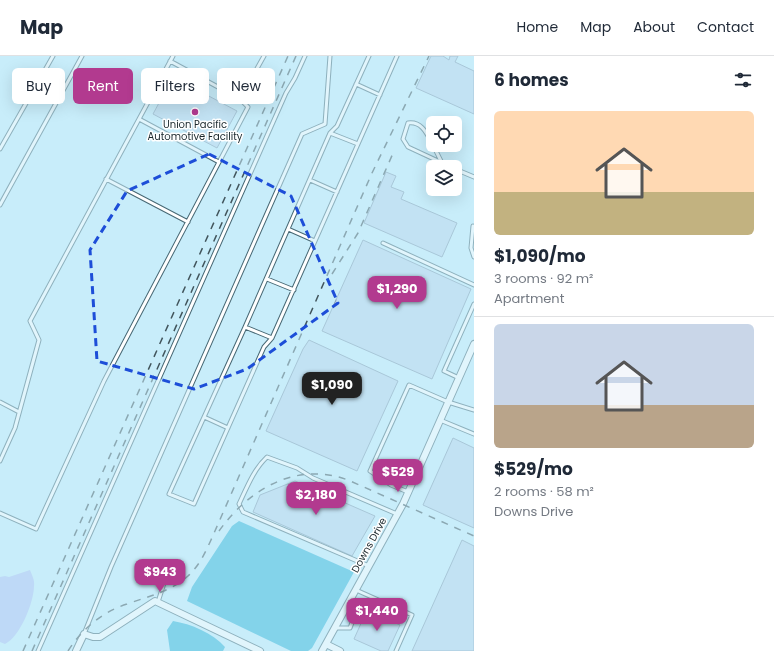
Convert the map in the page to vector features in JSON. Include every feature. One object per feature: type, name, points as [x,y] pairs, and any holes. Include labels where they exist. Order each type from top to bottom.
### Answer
[{"type":"street","name":"Downs Drive","points":[[322,651],[408,492],[474,344]]},
{"type":"street","points":[[76,651],[84,634],[93,637],[100,637],[155,601],[260,651]]},
{"type":"street","points":[[326,644],[340,651]]},
{"type":"lane","points":[[0,149],[53,56]]},
{"type":"lane","points":[[0,205],[82,56]]},
{"type":"lane","points":[[0,461],[15,428],[38,340],[30,321],[173,56]]},
{"type":"lane","points":[[257,68],[264,56]]},
{"type":"lane","points":[[38,651],[286,93],[305,56]]},
{"type":"lane","points":[[84,634],[105,581],[302,134],[325,124],[330,56]]},
{"type":"lane","points":[[369,56],[337,126],[330,132],[245,327],[169,494],[194,504],[264,347],[272,338],[294,290],[397,56]]},
{"type":"lane","points":[[170,61],[217,87]]},
{"type":"lane","points":[[356,84],[380,95]]},
{"type":"lane","points":[[0,513],[36,529],[104,380],[248,107],[245,104]]},
{"type":"lane","points":[[139,119],[219,162]]},
{"type":"lane","points":[[426,134],[420,125],[414,122],[408,123],[403,138],[408,147],[436,160]]},
{"type":"lane","points":[[330,132],[358,144]]},
{"type":"lane","points":[[462,172],[474,177]]},
{"type":"lane","points":[[106,178],[188,222]]},
{"type":"lane","points":[[310,180],[337,192]]},
{"type":"lane","points":[[473,226],[471,248],[474,257]]},
{"type":"lane","points":[[288,229],[315,241]]},
{"type":"lane","points":[[383,243],[474,285]]},
{"type":"lane","points":[[266,278],[294,290]]},
{"type":"lane","points":[[459,378],[444,371],[474,304]]},
{"type":"lane","points":[[245,327],[272,338]]},
{"type":"lane","points":[[408,492],[391,485],[370,471],[409,385],[448,402],[474,410]]},
{"type":"lane","points":[[0,402],[19,412]]},
{"type":"lane","points":[[204,417],[228,428]]},
{"type":"lane","points":[[440,420],[474,434]]},
{"type":"lane","points":[[369,566],[243,512],[239,504],[246,488],[260,464],[267,457],[297,468],[313,478],[397,514]]},
{"type":"lane","points":[[158,602],[165,580]]},
{"type":"lane","points":[[356,590],[412,615],[396,651]]},
{"type":"lane","points":[[335,628],[350,628],[358,607],[352,598]]},
{"type":"highlighted area","points":[[209,154],[291,196],[338,303],[247,369],[194,389],[97,361],[90,250],[127,191]]},
{"type":"shaded area","points":[[239,521],[354,572],[312,648],[308,651],[291,651],[187,601],[192,587],[232,526]]},
{"type":"shaded area","points":[[30,570],[34,584],[32,601],[29,610],[21,627],[11,640],[5,644],[0,642],[0,577],[9,577]]},
{"type":"shaded area","points":[[173,621],[187,624],[208,633],[225,647],[223,651],[170,651],[167,630]]},
{"type":"building","points":[[431,56],[443,56],[449,60],[450,56],[458,56],[455,62],[474,71],[474,114],[416,88]]},
{"type":"building","name":"Union Pacific Automotive Facility","points":[[209,96],[217,100],[217,104],[224,104],[237,111],[217,148],[153,114],[158,104],[209,104]]},
{"type":"building","points":[[386,172],[396,176],[391,187],[404,192],[401,199],[457,223],[442,257],[364,223]]},
{"type":"building","points":[[363,240],[471,289],[432,379],[322,331]]},
{"type":"building","points":[[309,340],[398,381],[357,471],[266,431],[303,349]]},
{"type":"building","points":[[453,438],[474,448],[474,528],[423,505]]},
{"type":"building","points":[[295,481],[375,516],[352,556],[253,512],[260,495]]},
{"type":"building","points":[[462,540],[474,546],[474,651],[412,651]]},
{"type":"building","points":[[367,610],[400,625],[388,651],[381,651],[354,639]]},
{"type":"railway","points":[[23,651],[288,56]]},
{"type":"railway","points":[[32,651],[296,56]]},
{"type":"railway","points":[[68,651],[93,622],[118,607],[159,593],[174,586],[188,576],[201,559],[211,540],[372,173],[429,56]]},
{"type":"railway","points":[[332,274],[358,233],[394,151]]},
{"type":"railway","points":[[219,531],[231,516],[259,491],[292,477],[310,474],[329,475],[348,480],[474,536]]},
{"type":"place","name":"Union Pacific Automotive Facility","points":[[195,112]]}]
